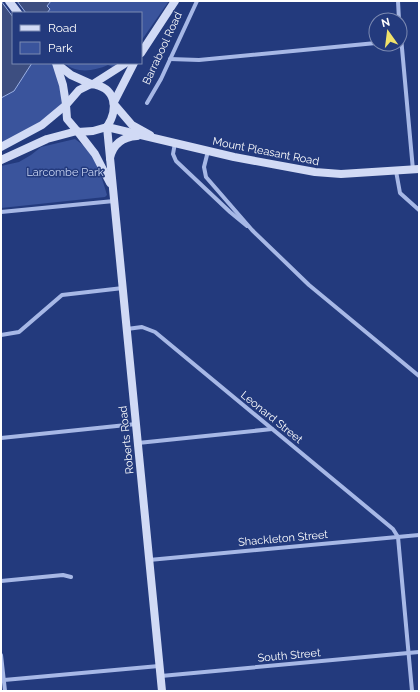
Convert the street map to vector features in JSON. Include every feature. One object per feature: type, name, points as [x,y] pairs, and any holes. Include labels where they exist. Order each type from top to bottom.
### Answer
[{"type":"street","points":[[9,1],[17,12]]},
{"type":"street","name":"Barrabool Road","points":[[144,47],[175,1]]},
{"type":"street","name":"Barrabool Road","points":[[147,103],[158,85],[197,1]]},
{"type":"street","points":[[398,1],[399,12]]},
{"type":"street","points":[[170,59],[199,60],[368,44]]},
{"type":"street","points":[[402,52],[416,170]]},
{"type":"street","points":[[56,64],[63,85],[67,119],[77,132]]},
{"type":"street","points":[[1,160],[46,139],[77,132],[93,131],[107,127],[113,114],[114,103],[106,90],[68,73],[57,64]]},
{"type":"street","points":[[1,147],[42,126],[79,90],[92,84],[124,64]]},
{"type":"street","name":"Barrabool Road","points":[[114,103],[134,64]]},
{"type":"street","name":"Mount Pleasant Road","points":[[114,103],[132,125],[158,138]]},
{"type":"street","name":"Mount Pleasant Road","points":[[107,127],[140,136],[176,142],[234,157],[315,172],[341,174],[416,170]]},
{"type":"street","name":"Roberts Road","points":[[107,127],[162,691]]},
{"type":"street","name":"Roberts Road","points":[[77,132],[95,154],[112,187]]},
{"type":"street","points":[[110,163],[112,151],[119,142],[127,138],[140,136]]},
{"type":"street","points":[[176,142],[173,154],[176,161],[230,212],[252,230],[309,285],[419,376]]},
{"type":"street","points":[[208,151],[204,167],[206,177],[252,230]]},
{"type":"street","points":[[396,171],[400,193],[419,210]]},
{"type":"street","points":[[1,212],[114,201]]},
{"type":"street","points":[[1,335],[19,332],[62,295],[122,288]]},
{"type":"street","name":"Leonard Street","points":[[126,329],[142,327],[155,332],[384,521],[398,537]]},
{"type":"street","points":[[1,438],[136,424]]},
{"type":"street","points":[[138,443],[272,429]]},
{"type":"street","name":"Shackleton Street","points":[[149,560],[419,535]]},
{"type":"street","points":[[398,537],[412,691]]},
{"type":"street","points":[[1,581],[63,575],[71,577]]},
{"type":"street","name":"South Street","points":[[160,676],[419,652]]},
{"type":"street","points":[[1,655],[4,691]]},
{"type":"street","points":[[4,680],[159,666]]},
{"type":"green space","points":[[51,1],[169,1],[142,40],[142,12],[48,12],[50,8],[47,6]]},
{"type":"green space","points":[[31,64],[56,64],[66,105],[1,147],[1,98],[14,91]]},
{"type":"green space","points":[[66,64],[117,64],[113,67],[108,65],[91,70],[74,69]]},
{"type":"green space","name":"Larcombe Park","points":[[75,139],[82,144],[92,156],[102,179],[107,195],[105,197],[1,208],[1,166],[19,162],[41,147]]},
{"type":"shaded area","points":[[1,1],[12,16],[12,64],[31,64],[14,91],[1,98]]},
{"type":"shaded area","points":[[17,1],[51,1],[47,6],[50,9],[48,12],[25,12]]}]
